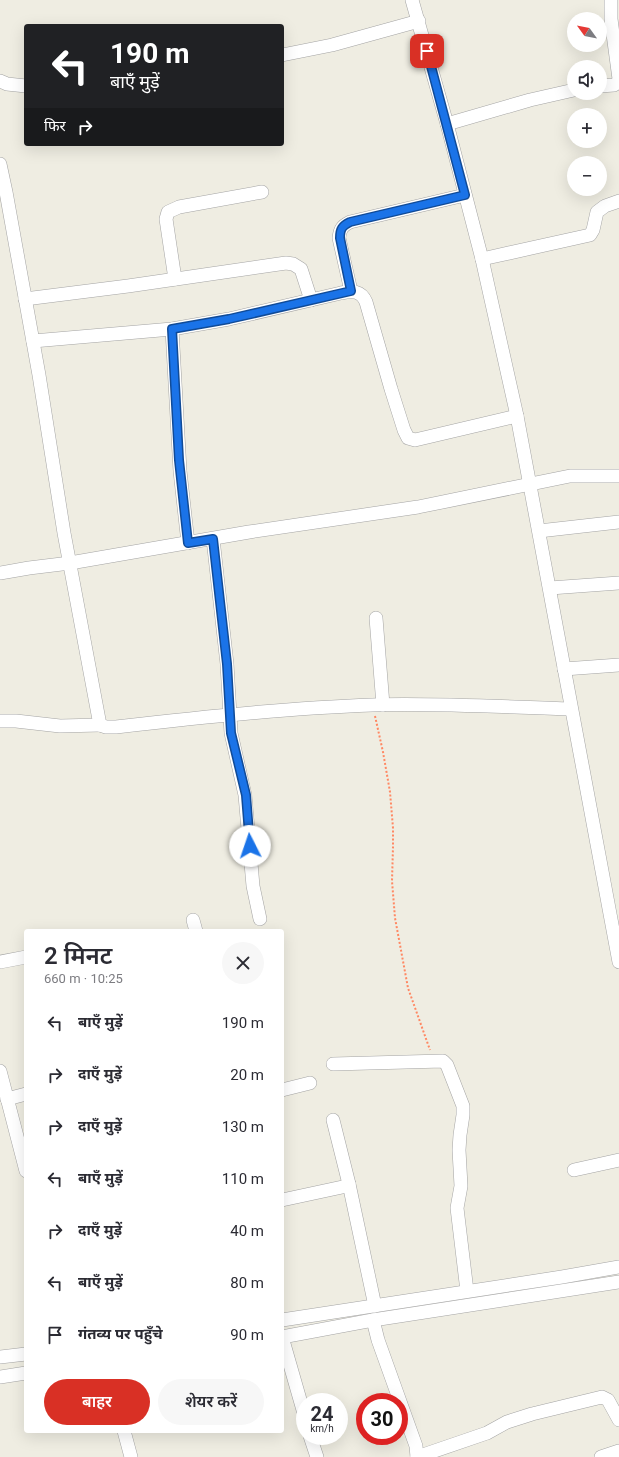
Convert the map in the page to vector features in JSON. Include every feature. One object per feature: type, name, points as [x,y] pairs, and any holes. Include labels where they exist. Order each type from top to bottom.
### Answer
[{"type":"street","points":[[412,0],[447,124],[482,259],[517,416],[619,962]]},
{"type":"street","points":[[607,86],[614,85],[619,81],[611,0]]},
{"type":"street","points":[[284,55],[332,44],[419,21]]},
{"type":"street","points":[[0,81],[7,84],[24,86]]},
{"type":"street","points":[[447,124],[530,100],[567,92]]},
{"type":"street","points":[[0,164],[33,341],[70,563],[100,725]]},
{"type":"street","points":[[175,279],[166,219],[168,212],[179,206],[262,192]]},
{"type":"street","points":[[351,291],[340,238],[340,232],[344,225],[350,222],[465,195]]},
{"type":"street","points":[[482,259],[590,235],[597,212],[605,206],[619,201]]},
{"type":"street","points":[[25,299],[286,263],[293,264],[301,269],[311,300]]},
{"type":"street","points":[[33,341],[172,329],[229,319],[351,291],[358,292],[364,298],[391,389],[408,438],[415,440],[517,416]]},
{"type":"street","points":[[172,329],[180,471],[188,543]]},
{"type":"street","points":[[0,573],[70,563],[249,532],[418,507],[570,476],[619,476]]},
{"type":"street","points":[[539,531],[619,522]]},
{"type":"street","points":[[213,539],[227,664],[231,733],[246,795],[253,886],[260,919]]},
{"type":"street","points":[[550,588],[619,583]]},
{"type":"street","points":[[376,618],[378,705]]},
{"type":"street","points":[[564,669],[619,665]]},
{"type":"street","points":[[0,722],[16,721],[60,726],[100,725],[106,727],[116,727],[229,715],[378,705],[439,705],[571,709]]},
{"type":"street","points":[[0,962],[24,957]]},
{"type":"street","points":[[333,1064],[434,1061],[443,1061],[447,1064],[463,1106],[460,1142],[460,1186],[457,1208],[467,1291]]},
{"type":"street","points":[[0,1071],[6,1099],[24,1160]]},
{"type":"street","points":[[284,1090],[310,1083]]},
{"type":"street","points":[[6,1099],[24,1094]]},
{"type":"street","points":[[333,1120],[349,1184],[375,1306]]},
{"type":"street","points":[[574,1170],[619,1160]]},
{"type":"street","points":[[284,1200],[347,1186],[349,1184]]},
{"type":"street","points":[[284,1320],[619,1267]]},
{"type":"street","points":[[284,1337],[373,1320],[619,1282]]},
{"type":"street","points":[[373,1320],[378,1340],[416,1446],[417,1457],[487,1433],[507,1422],[532,1414],[602,1397],[608,1400],[619,1420]]},
{"type":"street","points":[[284,1344],[298,1393]]},
{"type":"street","points":[[0,1357],[24,1354]]},
{"type":"street","points":[[0,1377],[24,1374]]},
{"type":"street","points":[[125,1433],[131,1457]]},
{"type":"street","points":[[313,1445],[316,1457]]},
{"type":"street","points":[[600,1457],[619,1451]]},
{"type":"path","points":[[378,705],[383,752],[390,792],[393,847],[392,881],[396,925],[408,988],[415,1012],[434,1061]]},
{"type":"route","points":[[250,846],[246,795],[231,733],[227,664],[213,539],[188,543],[179,460],[172,329],[264,312],[351,291],[340,238],[340,232],[344,225],[350,222],[465,195],[427,51]]}]
